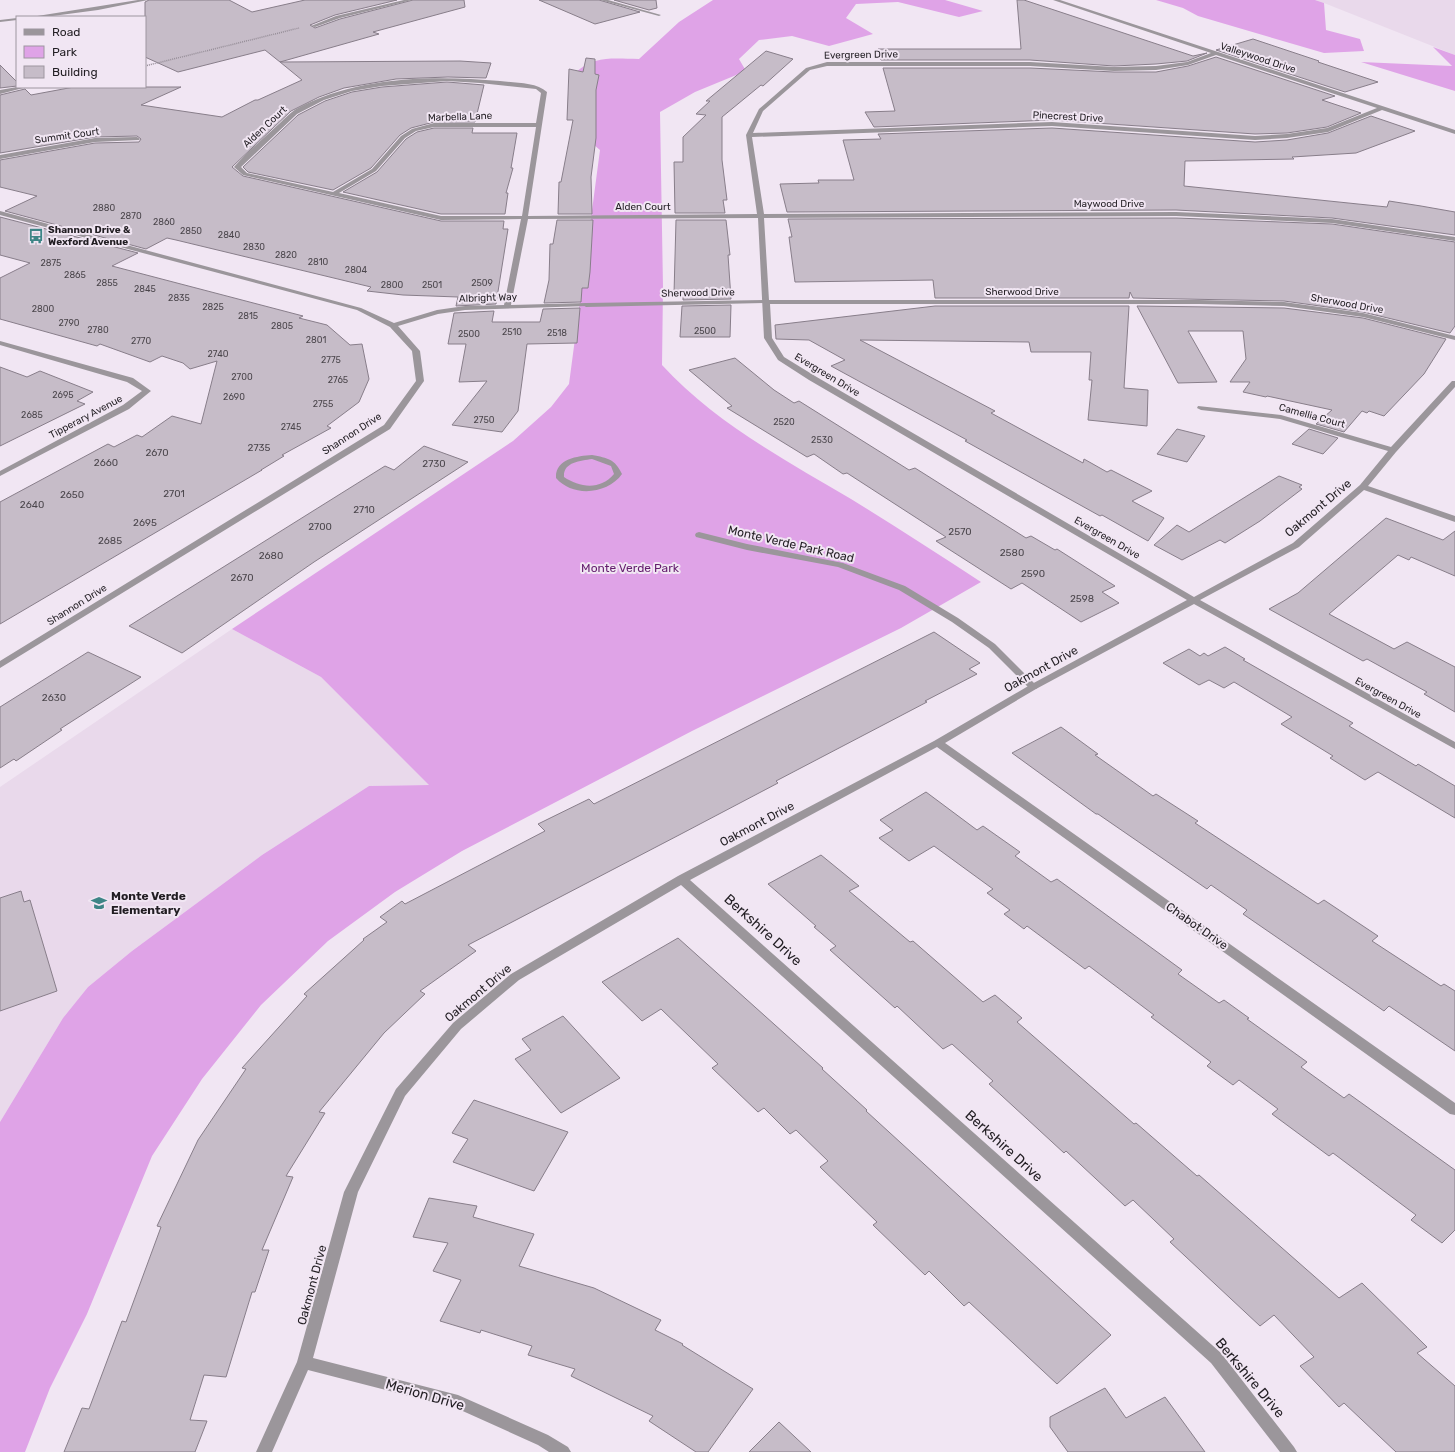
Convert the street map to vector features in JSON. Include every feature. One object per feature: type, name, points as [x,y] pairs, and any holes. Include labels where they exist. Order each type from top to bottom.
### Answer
[{"type":"street","points":[[41,16],[98,9],[146,0]]},
{"type":"street","points":[[313,26],[338,17],[410,0]]},
{"type":"street","points":[[602,0],[658,15]]},
{"type":"street","name":"Valleywood Drive","points":[[1055,0],[1455,132]]},
{"type":"street","points":[[0,21],[16,19]]},
{"type":"street","name":"Evergreen Drive","points":[[1217,53],[1188,63],[1156,68],[1114,69],[1022,64],[827,64],[808,69],[761,110],[749,135],[761,217],[768,338],[781,358],[812,378],[1194,600],[1455,746]]},
{"type":"street","name":"Alden Court","points":[[525,217],[544,92],[538,88],[516,84],[456,81],[408,82],[378,85],[325,98],[296,112],[237,167],[245,174],[441,218],[761,217]]},
{"type":"street","points":[[0,92],[19,88]]},
{"type":"street","name":"Pinecrest Drive","points":[[749,135],[1052,124],[1254,138],[1287,136],[1328,130],[1382,108]]},
{"type":"street","name":"Marbella Lane","points":[[334,194],[374,170],[403,137],[414,130],[434,126],[539,125]]},
{"type":"street","name":"Summit Court","points":[[0,157],[95,140],[137,139]]},
{"type":"street","name":"Shannon Drive","points":[[0,213],[359,309],[393,324],[416,351],[420,381],[387,427],[0,665]]},
{"type":"street","name":"Maywood Drive","points":[[761,217],[1176,214],[1332,221],[1455,239]]},
{"type":"street","points":[[0,221],[11,216]]},
{"type":"street","points":[[507,307],[525,217]]},
{"type":"street","name":"Sherwood Drive","points":[[586,305],[766,302],[1199,302],[1284,304],[1363,315],[1455,338]]},
{"type":"street","name":"Albright Way","points":[[393,324],[436,312],[465,308],[586,305]]},
{"type":"street","name":"Tipperary Avenue","points":[[0,343],[130,380],[147,391],[126,407],[0,474]]},
{"type":"street","name":"Oakmont Drive","points":[[264,1452],[304,1362],[351,1192],[400,1093],[457,1026],[516,977],[682,879],[938,743],[1033,687],[1296,545],[1364,487],[1393,450],[1455,384]]},
{"type":"street","name":"Camellia Court","points":[[1200,408],[1281,417],[1393,450]]},
{"type":"street","points":[[583,458],[601,459],[614,465],[618,474],[615,479],[609,483],[591,488],[572,486],[560,478],[559,473],[561,468],[566,464],[583,458]]},
{"type":"street","points":[[1364,487],[1446,514],[1455,519]]},
{"type":"street","name":"Monte Verde Park Road","points":[[699,535],[747,548],[840,565],[902,588],[955,620],[992,646],[1033,687]]},
{"type":"street","name":"Chabot Drive","points":[[938,743],[1455,1110]]},
{"type":"street","name":"Berkshire Drive","points":[[682,879],[1216,1358],[1289,1452]]},
{"type":"street","name":"Merion Drive","points":[[304,1362],[458,1402],[543,1440],[563,1452]]},
{"type":"path","points":[[146,66],[285,31],[313,26]]},
{"type":"shaded area","points":[[1315,0],[1455,0],[1455,55],[1324,3]]},
{"type":"shaded area","name":"Monte Verde Elementary","points":[[232,629],[321,677],[430,785],[369,786],[262,855],[132,951],[88,987],[63,1018],[0,1122],[0,787]]},
{"type":"green space","name":"Monte Verde Park","points":[[713,0],[945,0],[983,11],[959,17],[898,2],[856,4],[846,18],[873,34],[829,46],[792,36],[759,40],[739,59],[746,71],[695,92],[660,112],[663,288],[662,365],[682,386],[751,439],[867,509],[981,582],[901,628],[692,731],[462,851],[395,892],[328,941],[261,1005],[202,1079],[152,1156],[87,1314],[50,1388],[25,1452],[0,1452],[0,1122],[63,1018],[88,987],[132,951],[262,855],[369,786],[429,785],[321,677],[232,629],[513,441],[551,407],[569,384],[600,150],[575,129],[583,97],[597,85],[575,73],[590,63],[605,59],[639,59],[679,22]]},
{"type":"green space","points":[[1156,0],[1315,0],[1324,3],[1326,30],[1360,39],[1364,51],[1324,53],[1198,16],[1183,8]]},
{"type":"green space","points":[[1433,47],[1455,55],[1455,91],[1361,62],[1452,66]]},
{"type":"building","points":[[149,0],[229,0],[252,12],[305,0],[397,0],[335,15],[310,25],[315,28],[340,19],[413,0],[464,0],[465,7],[373,32],[379,34],[280,62],[265,50],[178,72],[146,57],[145,2]]},
{"type":"building","points":[[539,0],[599,0],[640,12],[595,24]]},
{"type":"building","points":[[614,0],[656,0],[657,8],[649,10]]},
{"type":"building","points":[[1017,0],[1024,0],[1193,56],[1207,53],[1187,61],[1114,66],[1030,60],[881,60],[878,49],[1021,49]]},
{"type":"building","points":[[1253,39],[1378,82],[1345,92],[1216,50]]},
{"type":"building","points":[[766,51],[793,59],[763,86],[761,85],[722,117],[722,160],[727,200],[723,200],[725,213],[675,213],[674,162],[683,162],[683,137],[706,115],[696,114],[710,101],[706,101]]},
{"type":"building","points":[[1216,57],[1335,96],[1322,100],[1361,113],[1327,127],[1287,133],[1255,134],[1052,120],[874,127],[865,112],[895,111],[883,68],[1030,68],[1114,72],[1156,72],[1188,66]]},
{"type":"building","points":[[586,58],[595,59],[595,74],[599,75],[596,90],[596,138],[591,177],[592,214],[558,214],[559,182],[561,182],[573,120],[567,120],[569,69],[583,72]]},
{"type":"building","points":[[460,61],[491,63],[486,78],[448,77],[396,79],[344,88],[319,97],[291,111],[232,167],[243,176],[441,221],[504,221],[503,229],[508,229],[496,304],[456,306],[458,297],[403,295],[367,291],[371,287],[167,238],[146,249],[5,211],[37,196],[0,187],[0,160],[95,143],[139,142],[141,139],[137,136],[95,137],[0,153],[0,95],[25,89],[31,95],[69,88],[181,87],[141,105],[222,117],[255,100],[302,80],[280,62]]},
{"type":"building","points":[[0,65],[16,81],[16,86],[0,88]]},
{"type":"building","points":[[447,82],[484,85],[475,122],[434,122],[411,128],[400,135],[371,168],[333,190],[248,172],[243,167],[298,115],[325,101],[352,92],[382,87]]},
{"type":"building","points":[[1371,116],[1415,131],[1356,153],[1292,157],[1294,159],[1185,161],[1184,186],[1387,207],[1389,201],[1455,212],[1455,235],[1332,218],[1176,210],[787,212],[780,184],[819,183],[818,180],[854,180],[843,140],[881,139],[878,134],[1052,128],[1255,142],[1287,140],[1328,133]]},
{"type":"building","points":[[434,128],[473,128],[472,133],[517,133],[511,168],[513,168],[506,193],[508,193],[505,214],[441,214],[343,192],[377,172],[406,139],[417,132]]},
{"type":"building","points":[[0,217],[138,253],[112,266],[303,316],[299,318],[327,325],[350,345],[362,344],[369,379],[359,402],[327,426],[331,428],[282,455],[284,456],[262,470],[0,624],[0,502],[108,444],[114,447],[137,435],[142,437],[172,416],[201,424],[217,361],[190,369],[183,363],[162,356],[150,362],[100,344],[97,346],[0,319],[0,278],[30,263],[0,255]]},
{"type":"building","points":[[1176,218],[1332,224],[1455,242],[1455,326],[1450,333],[1363,312],[1284,301],[1133,298],[1130,292],[1129,298],[935,298],[933,280],[795,282],[789,237],[792,237],[788,219]]},
{"type":"building","points":[[557,220],[593,220],[588,288],[582,288],[581,302],[544,303],[549,280],[550,244],[553,244]]},
{"type":"building","points":[[676,220],[726,220],[730,255],[728,255],[731,299],[683,300],[683,294],[674,294]]},
{"type":"building","points":[[731,305],[730,337],[680,337],[682,306]]},
{"type":"building","points":[[935,306],[1129,306],[1124,388],[1148,390],[1147,426],[1088,420],[1092,380],[1089,380],[1091,352],[1031,352],[1029,342],[860,340],[995,411],[991,413],[1083,463],[1084,459],[1107,472],[1111,470],[1152,491],[1132,501],[1164,518],[1148,541],[1102,515],[1100,516],[965,441],[967,440],[831,366],[845,360],[809,340],[776,339],[775,325]]},
{"type":"building","points":[[1137,306],[1284,308],[1363,318],[1446,339],[1424,374],[1384,416],[1369,411],[1367,413],[1362,411],[1344,432],[1316,424],[1332,410],[1243,392],[1250,382],[1230,382],[1246,359],[1243,331],[1188,331],[1217,382],[1178,383]]},
{"type":"building","points":[[580,308],[577,343],[527,344],[518,411],[502,432],[452,425],[487,381],[459,382],[466,344],[448,344],[454,313],[494,311],[492,322],[540,322],[543,309]]},
{"type":"building","points":[[735,358],[774,390],[794,403],[799,401],[909,470],[915,468],[1026,538],[1031,536],[1055,550],[1057,549],[1115,586],[1102,592],[1119,603],[1081,622],[1022,583],[1011,589],[936,541],[946,537],[847,473],[843,474],[814,454],[807,457],[727,408],[732,406],[689,370]]},
{"type":"building","points":[[0,367],[27,377],[40,371],[93,392],[77,401],[85,404],[0,446]]},
{"type":"building","points":[[1177,429],[1205,436],[1187,462],[1157,454]]},
{"type":"building","points":[[1309,429],[1338,438],[1323,454],[1292,444]]},
{"type":"building","points":[[424,446],[468,462],[314,562],[182,653],[129,626],[385,466],[394,470]]},
{"type":"building","points":[[1279,476],[1302,485],[1299,487],[1302,489],[1260,521],[1225,543],[1220,540],[1182,560],[1154,545],[1177,525],[1189,532]]},
{"type":"building","points":[[1386,518],[1443,540],[1455,531],[1455,576],[1411,557],[1409,560],[1398,555],[1329,614],[1394,649],[1407,642],[1455,667],[1455,712],[1424,694],[1427,692],[1367,659],[1363,661],[1269,609],[1298,593]]},
{"type":"building","points":[[934,632],[980,663],[969,669],[977,674],[925,701],[927,702],[776,781],[778,783],[468,945],[476,951],[420,991],[425,994],[384,1033],[319,1112],[325,1113],[286,1176],[293,1177],[262,1250],[269,1250],[255,1292],[252,1292],[226,1377],[204,1375],[190,1420],[207,1421],[195,1452],[64,1452],[82,1408],[89,1409],[122,1321],[126,1322],[161,1227],[157,1226],[198,1140],[246,1069],[242,1068],[307,996],[304,994],[364,940],[363,939],[387,922],[380,917],[402,901],[405,904],[545,831],[538,824],[589,799],[594,804]]},
{"type":"building","points":[[1225,647],[1245,659],[1243,660],[1353,723],[1349,726],[1416,766],[1418,764],[1455,786],[1455,818],[1378,772],[1365,780],[1330,758],[1333,756],[1281,724],[1292,717],[1234,682],[1224,688],[1209,680],[1199,685],[1163,663],[1189,649],[1200,656],[1204,653],[1208,656]]},
{"type":"building","points":[[88,652],[141,677],[60,729],[62,730],[16,761],[14,759],[0,768],[0,707]]},
{"type":"building","points":[[1061,727],[1098,754],[1095,755],[1153,796],[1156,794],[1198,821],[1195,823],[1318,904],[1324,900],[1378,936],[1372,941],[1441,986],[1444,984],[1455,991],[1455,1051],[1389,1006],[1384,1011],[1243,914],[1247,910],[1211,885],[1207,889],[1096,814],[1012,753]]},
{"type":"building","points":[[926,792],[977,830],[983,826],[1020,852],[1015,856],[1051,882],[1057,879],[1182,970],[1178,974],[1219,1003],[1224,1000],[1249,1018],[1247,1019],[1307,1062],[1301,1067],[1344,1098],[1349,1094],[1455,1170],[1455,1230],[1442,1243],[1411,1220],[1416,1215],[1333,1153],[1329,1156],[1272,1114],[1278,1109],[1239,1080],[1233,1085],[1207,1066],[1211,1062],[1151,1017],[1154,1015],[1089,966],[1085,969],[1027,926],[1024,929],[1004,914],[1010,910],[987,893],[993,889],[934,846],[909,861],[879,838],[893,830],[880,820]]},
{"type":"building","points":[[821,855],[859,886],[849,891],[910,942],[913,941],[983,1002],[995,995],[1022,1018],[1017,1022],[1134,1124],[1136,1123],[1197,1176],[1199,1175],[1339,1298],[1362,1283],[1427,1347],[1417,1353],[1455,1386],[1455,1452],[1396,1452],[1344,1403],[1339,1407],[1300,1366],[1314,1357],[1274,1315],[1260,1326],[1170,1242],[1174,1239],[1133,1200],[1125,1206],[1066,1151],[1064,1153],[989,1084],[993,1081],[952,1044],[943,1049],[897,1006],[895,1008],[830,950],[836,946],[814,927],[816,926],[768,884]]},
{"type":"building","points":[[21,891],[24,902],[30,900],[57,991],[0,1011],[0,898]]},
{"type":"building","points":[[678,938],[823,1068],[822,1069],[867,1110],[866,1111],[1111,1335],[1057,1384],[969,1302],[964,1306],[929,1271],[925,1275],[873,1225],[877,1222],[820,1167],[828,1161],[796,1130],[790,1134],[764,1108],[758,1112],[712,1068],[718,1064],[661,1009],[642,1021],[602,982]]},
{"type":"building","points":[[563,1016],[620,1078],[561,1113],[515,1059],[531,1050],[522,1039]]},
{"type":"building","points":[[474,1100],[568,1132],[534,1191],[453,1162],[468,1139],[452,1133]]},
{"type":"building","points":[[429,1198],[477,1206],[473,1217],[534,1234],[519,1266],[594,1288],[661,1320],[655,1330],[683,1344],[682,1345],[753,1389],[708,1452],[696,1452],[649,1421],[653,1416],[571,1376],[575,1369],[528,1355],[532,1346],[481,1330],[480,1333],[440,1321],[461,1280],[433,1271],[448,1243],[413,1237]]},
{"type":"building","points":[[1105,1388],[1126,1418],[1165,1397],[1205,1452],[1068,1452],[1050,1427],[1050,1417]]},
{"type":"building","points":[[779,1422],[811,1452],[749,1452]]},
{"type":"place","name":"Shannon Drive & Wexford Avenue","points":[[36,236]]},
{"type":"place","name":"Monte Verde Elementary","points":[[99,903]]}]
